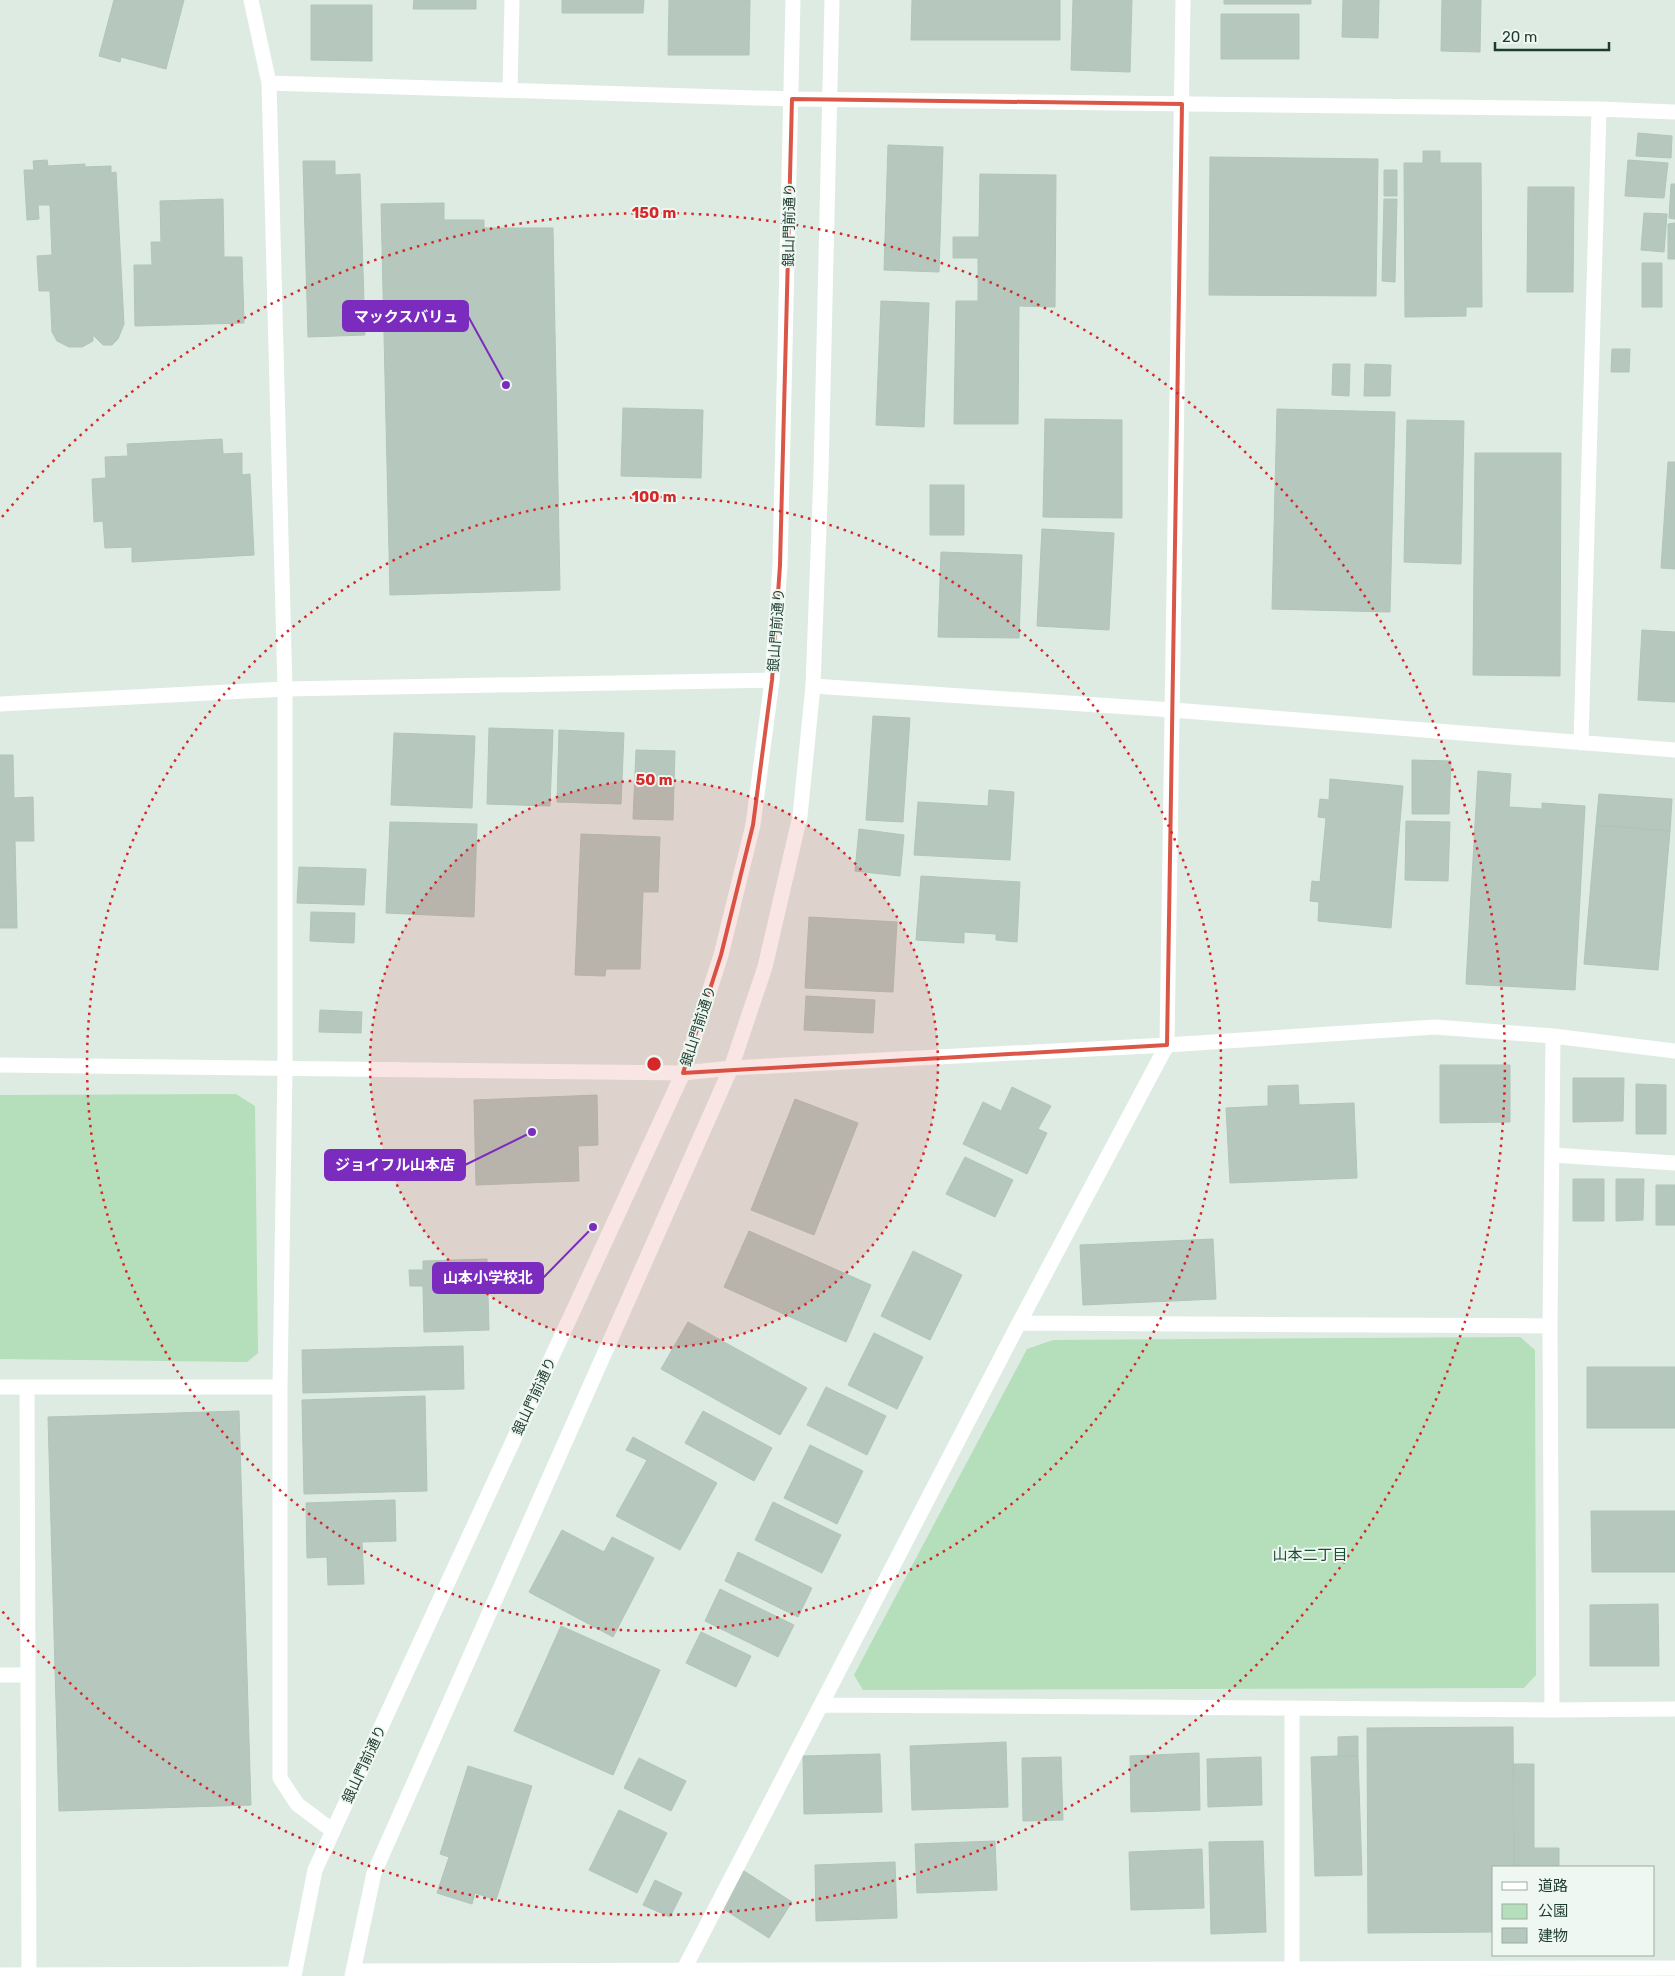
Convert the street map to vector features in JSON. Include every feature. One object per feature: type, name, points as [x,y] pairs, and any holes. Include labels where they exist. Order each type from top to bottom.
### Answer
[{"type":"street","points":[[250,0],[269,83],[285,689],[285,1068],[280,1387],[280,1778],[297,1804],[333,1831]]},
{"type":"street","points":[[510,89],[512,0]]},
{"type":"street","name":"銀山門前通り","points":[[294,1975],[315,1870],[683,1073],[720,955],[753,825],[772,680],[780,565],[793,0]]},
{"type":"street","points":[[832,0],[813,686],[800,816],[765,967],[731,1068],[374,1873],[353,1974],[1292,1970],[1529,1973],[1675,1968]]},
{"type":"street","points":[[683,1973],[1019,1323],[1167,1045],[1183,0]]},
{"type":"street","points":[[269,83],[792,99],[1599,109],[1675,112]]},
{"type":"street","points":[[1581,743],[1599,109]]},
{"type":"street","points":[[0,704],[285,689],[772,680]]},
{"type":"street","points":[[813,686],[1173,710],[1675,750]]},
{"type":"street","points":[[0,1065],[683,1073],[731,1068],[1167,1045],[1435,1027],[1553,1036],[1675,1051]]},
{"type":"street","points":[[1552,1710],[1550,1326],[1553,1036]]},
{"type":"street","points":[[1552,1155],[1675,1164]]},
{"type":"street","points":[[1019,1323],[1550,1326]]},
{"type":"street","points":[[0,1387],[280,1387]]},
{"type":"street","points":[[27,1387],[30,1975]]},
{"type":"street","points":[[0,1675],[28,1675]]},
{"type":"street","points":[[821,1705],[1552,1710],[1675,1709]]},
{"type":"street","points":[[1292,1708],[1292,1970]]},
{"type":"street","points":[[0,1974],[294,1975]]},
{"type":"highlighted area","points":[[792,99],[1182,104],[1167,1045],[683,1073],[721,955],[753,825],[772,680],[780,565]]},
{"type":"green space","points":[[236,1094],[255,1106],[258,1353],[247,1362],[0,1359],[0,1095]]},
{"type":"green space","points":[[1520,1337],[1535,1350],[1536,1675],[1524,1688],[863,1690],[854,1675],[1027,1349],[1053,1340]]},
{"type":"building","points":[[114,0],[184,0],[166,69],[121,57],[120,62],[99,56]]},
{"type":"building","points":[[414,0],[476,0],[476,9],[413,9]]},
{"type":"building","points":[[562,0],[644,0],[643,13],[562,13]]},
{"type":"building","points":[[669,0],[750,0],[749,55],[668,55]]},
{"type":"building","points":[[912,0],[1060,0],[1060,40],[911,40]]},
{"type":"building","points":[[1073,0],[1132,0],[1130,72],[1071,70]]},
{"type":"building","points":[[1224,0],[1311,0],[1311,4],[1224,4]]},
{"type":"building","points":[[1343,0],[1379,0],[1378,38],[1342,37]]},
{"type":"building","points":[[1442,0],[1481,0],[1480,52],[1441,51]]},
{"type":"building","points":[[311,5],[372,5],[372,61],[311,60]]},
{"type":"building","points":[[1221,14],[1299,14],[1299,59],[1221,59]]},
{"type":"building","points":[[1638,133],[1672,136],[1671,158],[1636,156]]},
{"type":"building","points":[[888,145],[943,147],[939,272],[884,270]]},
{"type":"building","points":[[1423,151],[1440,151],[1440,163],[1481,163],[1482,307],[1466,307],[1466,316],[1405,317],[1404,163],[1423,163]]},
{"type":"building","points":[[1210,157],[1378,159],[1376,296],[1209,295]]},
{"type":"building","points":[[47,160],[48,166],[85,164],[85,167],[111,166],[111,173],[116,172],[124,324],[118,339],[112,345],[103,345],[93,335],[93,341],[82,347],[69,347],[57,341],[52,332],[50,291],[39,291],[37,256],[52,255],[50,205],[38,205],[39,219],[27,220],[24,170],[34,170],[33,161]]},
{"type":"building","points":[[1628,160],[1668,163],[1664,198],[1625,196]]},
{"type":"building","points":[[303,161],[335,161],[335,175],[360,174],[365,335],[308,337]]},
{"type":"building","points":[[1384,170],[1397,170],[1397,196],[1384,196]]},
{"type":"building","points":[[980,174],[1056,175],[1055,307],[1019,306],[1018,424],[954,424],[956,301],[978,301],[978,258],[953,258],[953,237],[979,237]]},
{"type":"building","points":[[1671,184],[1675,184],[1675,219],[1669,218]]},
{"type":"building","points":[[1528,187],[1574,187],[1573,292],[1527,292]]},
{"type":"building","points":[[223,199],[224,257],[242,257],[244,323],[135,326],[134,265],[152,265],[151,242],[161,242],[160,201]]},
{"type":"building","points":[[1384,199],[1397,199],[1395,282],[1382,281]]},
{"type":"building","points":[[444,203],[444,220],[484,220],[484,228],[553,228],[560,590],[390,595],[381,204]]},
{"type":"building","points":[[1644,213],[1667,214],[1664,252],[1641,250]]},
{"type":"building","points":[[1675,223],[1675,259],[1668,259],[1668,224]]},
{"type":"building","points":[[1642,263],[1662,263],[1662,307],[1642,307]]},
{"type":"building","points":[[881,301],[929,303],[924,427],[876,425]]},
{"type":"building","points":[[1612,349],[1630,349],[1629,372],[1611,372]]},
{"type":"building","points":[[1333,364],[1350,364],[1349,396],[1332,395]]},
{"type":"building","points":[[1365,364],[1391,365],[1390,396],[1364,396]]},
{"type":"building","points":[[623,408],[703,410],[701,478],[621,476]]},
{"type":"building","points":[[1277,409],[1395,412],[1390,612],[1272,609]]},
{"type":"building","points":[[1045,419],[1122,420],[1122,518],[1043,517]]},
{"type":"building","points":[[1407,420],[1464,421],[1461,564],[1404,562]]},
{"type":"building","points":[[222,439],[223,454],[242,453],[242,475],[250,474],[254,555],[132,562],[132,547],[105,548],[103,521],[94,522],[92,479],[106,478],[105,457],[128,456],[127,444]]},
{"type":"building","points":[[1475,453],[1561,453],[1560,676],[1473,675]]},
{"type":"building","points":[[1668,462],[1675,462],[1675,569],[1661,568]]},
{"type":"building","points":[[930,485],[964,485],[964,535],[930,535]]},
{"type":"building","points":[[1042,529],[1114,533],[1109,630],[1037,626]]},
{"type":"building","points":[[941,552],[1022,555],[1019,638],[938,637]]},
{"type":"building","points":[[1642,630],[1675,632],[1675,702],[1638,700]]},
{"type":"building","points":[[873,716],[910,718],[903,822],[866,820]]},
{"type":"building","points":[[489,728],[553,730],[550,806],[487,804]]},
{"type":"building","points":[[559,730],[624,733],[621,804],[557,802]]},
{"type":"building","points":[[394,733],[475,736],[472,808],[391,805]]},
{"type":"building","points":[[636,750],[675,751],[673,820],[633,819]]},
{"type":"building","points":[[0,755],[13,755],[14,798],[33,797],[34,841],[15,841],[17,928],[0,928]]},
{"type":"building","points":[[1412,760],[1451,761],[1449,814],[1412,814]]},
{"type":"building","points":[[1478,771],[1511,774],[1509,807],[1542,809],[1542,803],[1585,806],[1575,990],[1466,984]]},
{"type":"building","points":[[1330,779],[1403,786],[1391,928],[1318,921],[1319,902],[1310,901],[1312,881],[1320,882],[1326,818],[1318,817],[1320,799],[1329,800]]},
{"type":"building","points":[[989,790],[1014,792],[1010,860],[914,855],[918,802],[988,806]]},
{"type":"building","points":[[1599,794],[1672,799],[1670,831],[1596,825]]},
{"type":"building","points":[[1406,821],[1450,822],[1448,881],[1405,880]]},
{"type":"building","points":[[390,822],[477,824],[474,917],[386,913]]},
{"type":"building","points":[[1596,825],[1670,831],[1658,970],[1584,964]]},
{"type":"building","points":[[859,829],[904,835],[900,876],[855,871]]},
{"type":"building","points":[[581,834],[660,837],[658,892],[643,892],[640,969],[606,969],[605,976],[575,975]]},
{"type":"building","points":[[299,867],[366,869],[364,905],[297,903]]},
{"type":"building","points":[[921,876],[1020,882],[1017,942],[996,940],[996,934],[964,932],[964,943],[916,940]]},
{"type":"building","points":[[311,912],[355,913],[354,943],[310,941]]},
{"type":"building","points":[[809,917],[897,922],[893,992],[805,988]]},
{"type":"building","points":[[806,996],[875,1000],[873,1033],[804,1030]]},
{"type":"building","points":[[320,1010],[362,1012],[361,1033],[319,1032]]},
{"type":"building","points":[[1440,1065],[1510,1065],[1510,1122],[1440,1123]]},
{"type":"building","points":[[1573,1078],[1624,1078],[1623,1121],[1573,1122]]},
{"type":"building","points":[[1636,1084],[1666,1085],[1666,1134],[1636,1134]]},
{"type":"building","points":[[1298,1085],[1299,1105],[1354,1103],[1357,1178],[1230,1183],[1226,1108],[1268,1106],[1268,1086]]},
{"type":"building","points":[[1012,1087],[1051,1106],[1038,1129],[1047,1133],[1027,1174],[963,1144],[983,1102],[1001,1111]]},
{"type":"building","points":[[597,1095],[598,1145],[578,1146],[579,1181],[476,1185],[474,1100]]},
{"type":"building","points":[[795,1099],[858,1123],[814,1235],[751,1210]]},
{"type":"building","points":[[965,1157],[1013,1180],[995,1217],[946,1194]]},
{"type":"building","points":[[1573,1179],[1604,1179],[1604,1221],[1573,1221]]},
{"type":"building","points":[[1616,1179],[1644,1179],[1643,1220],[1616,1221]]},
{"type":"building","points":[[1656,1185],[1675,1185],[1675,1225],[1656,1225]]},
{"type":"building","points":[[749,1231],[871,1285],[846,1342],[724,1287]]},
{"type":"building","points":[[1213,1239],[1216,1299],[1083,1305],[1080,1245]]},
{"type":"building","points":[[913,1251],[962,1275],[930,1340],[881,1316]]},
{"type":"building","points":[[487,1259],[489,1330],[424,1332],[423,1286],[410,1286],[409,1270],[423,1270],[423,1261]]},
{"type":"building","points":[[688,1322],[807,1388],[780,1435],[661,1369]]},
{"type":"building","points":[[874,1333],[923,1357],[897,1409],[848,1385]]},
{"type":"building","points":[[463,1346],[464,1389],[303,1393],[302,1350]]},
{"type":"building","points":[[1587,1367],[1675,1367],[1675,1428],[1587,1428]]},
{"type":"building","points":[[826,1387],[886,1416],[867,1455],[807,1425]]},
{"type":"building","points":[[425,1396],[427,1491],[304,1494],[302,1400]]},
{"type":"building","points":[[239,1411],[251,1805],[59,1811],[48,1417]]},
{"type":"building","points":[[703,1411],[772,1448],[754,1481],[685,1443]]},
{"type":"building","points":[[633,1437],[717,1483],[680,1550],[616,1516],[647,1460],[626,1450]]},
{"type":"building","points":[[810,1445],[863,1471],[837,1524],[784,1498]]},
{"type":"building","points":[[395,1500],[396,1541],[362,1542],[364,1584],[328,1585],[327,1557],[307,1558],[306,1503]]},
{"type":"building","points":[[773,1502],[841,1535],[822,1573],[755,1540]]},
{"type":"building","points":[[1591,1511],[1675,1511],[1675,1572],[1592,1572]]},
{"type":"building","points":[[562,1530],[604,1552],[612,1537],[654,1558],[613,1637],[529,1592]]},
{"type":"building","points":[[738,1552],[812,1588],[798,1617],[725,1581]]},
{"type":"building","points":[[720,1589],[794,1625],[778,1657],[705,1621]]},
{"type":"building","points":[[1658,1604],[1659,1666],[1590,1666],[1590,1605]]},
{"type":"building","points":[[561,1626],[660,1670],[613,1775],[514,1731]]},
{"type":"building","points":[[701,1632],[751,1656],[736,1687],[686,1663]]},
{"type":"building","points":[[1513,1727],[1514,1866],[1492,1866],[1492,1932],[1368,1933],[1367,1728]]},
{"type":"building","points":[[1358,1736],[1358,1756],[1338,1756],[1338,1737]]},
{"type":"building","points":[[1006,1742],[1008,1807],[912,1810],[910,1746]]},
{"type":"building","points":[[1199,1753],[1200,1810],[1131,1812],[1130,1756]]},
{"type":"building","points":[[880,1754],[882,1812],[804,1814],[803,1756]]},
{"type":"building","points":[[1358,1756],[1362,1875],[1315,1876],[1311,1757]]},
{"type":"building","points":[[1061,1757],[1063,1820],[1023,1821],[1022,1758]]},
{"type":"building","points":[[1261,1757],[1262,1805],[1208,1807],[1207,1759]]},
{"type":"building","points":[[639,1758],[686,1781],[671,1811],[624,1788]]},
{"type":"building","points":[[1513,1764],[1534,1764],[1534,1848],[1559,1848],[1559,1866],[1514,1866]]},
{"type":"building","points":[[468,1766],[532,1786],[496,1900],[475,1893],[472,1904],[437,1893],[449,1857],[440,1854]]},
{"type":"building","points":[[619,1810],[667,1833],[637,1893],[589,1870]]},
{"type":"building","points":[[995,1841],[997,1890],[917,1893],[915,1844]]},
{"type":"building","points":[[1263,1841],[1266,1932],[1211,1934],[1209,1842]]},
{"type":"building","points":[[1202,1849],[1204,1908],[1131,1910],[1129,1852]]},
{"type":"building","points":[[895,1862],[897,1918],[816,1921],[815,1865]]},
{"type":"building","points":[[741,1869],[792,1902],[769,1938],[717,1905]]},
{"type":"building","points":[[655,1880],[682,1893],[670,1917],[643,1905]]},
{"type":"place","name":"マックスバリュ","points":[[506,385]]},
{"type":"place","name":"ジョイフル山本店","points":[[532,1132]]},
{"type":"place","name":"山本小学校北","points":[[593,1227]]},
{"type":"district","name":"山本二丁目","points":[[1310,1555]]}]
